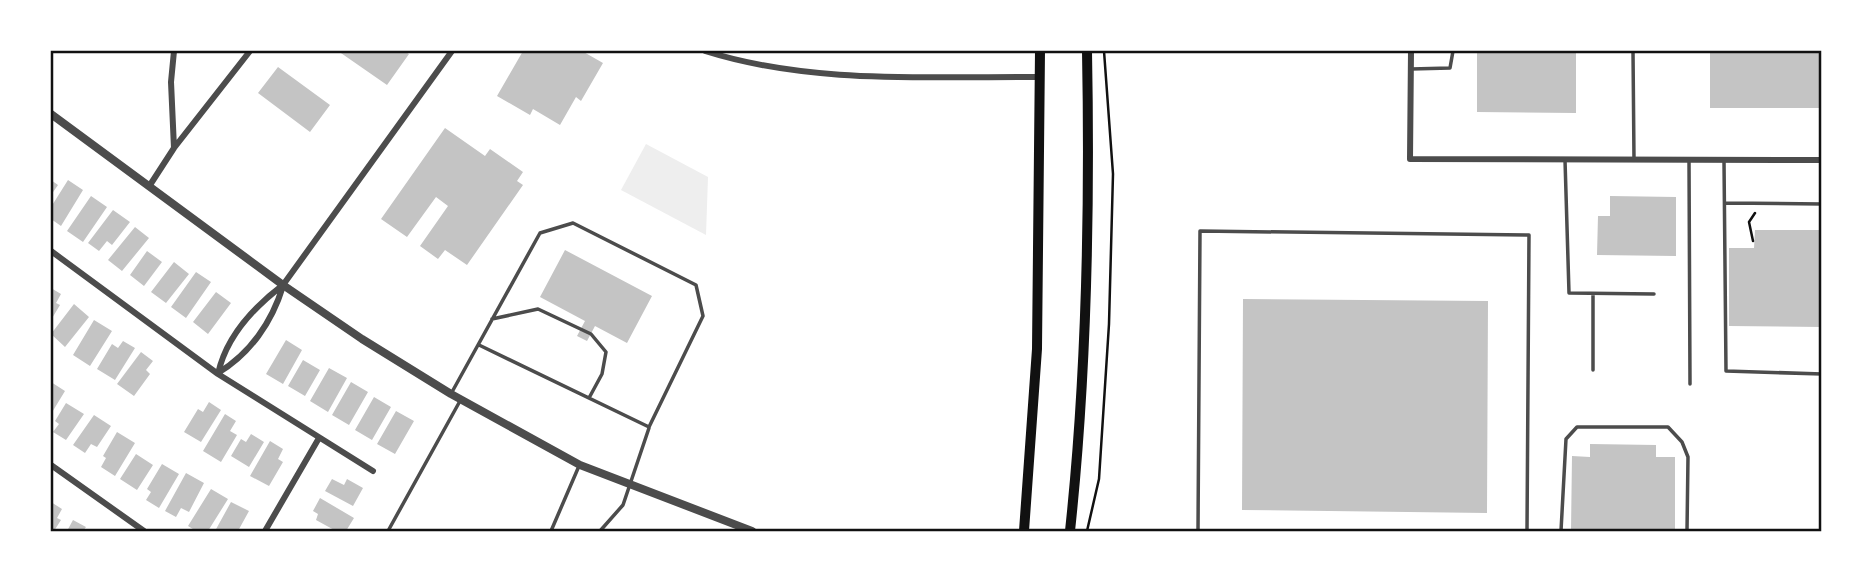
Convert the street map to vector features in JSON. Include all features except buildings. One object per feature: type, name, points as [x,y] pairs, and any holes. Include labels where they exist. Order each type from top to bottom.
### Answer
[{"type":"main road","points":[[1024,531],[1037,349],[1040,51]]},
{"type":"main road","points":[[1070,531],[1084,352],[1089,152],[1087,51]]},
{"type":"street","points":[[174,51],[171,82],[174,148]]},
{"type":"street","points":[[150,185],[174,148],[250,51]]},
{"type":"street","points":[[218,374],[223,352],[260,303],[283,285],[452,51]]},
{"type":"street","points":[[705,51],[782,68],[840,76],[1040,78]]},
{"type":"street","points":[[1411,51],[1410,159],[1822,160]]},
{"type":"street","points":[[51,114],[283,285],[362,339],[451,394],[580,465],[752,531]]},
{"type":"street","points":[[51,251],[218,374],[373,471]]},
{"type":"street","points":[[218,374],[239,362],[275,313],[283,285]]},
{"type":"street","points":[[265,531],[319,438]]},
{"type":"street","points":[[51,465],[144,531]]},
{"type":"lane","points":[[1411,69],[1450,68],[1453,51]]},
{"type":"lane","points":[[1633,51],[1634,160]]},
{"type":"lane","points":[[1565,160],[1569,293],[1654,294]]},
{"type":"lane","points":[[1689,160],[1690,384]]},
{"type":"lane","points":[[1724,160],[1726,372],[1822,374]]},
{"type":"lane","points":[[1725,203],[1822,204]]},
{"type":"lane","points":[[451,394],[540,233],[573,223],[696,285],[703,316],[649,427],[623,505],[600,531]]},
{"type":"lane","points":[[1198,531],[1200,231],[1529,235],[1527,531]]},
{"type":"lane","points":[[1593,293],[1594,370]]},
{"type":"lane","points":[[492,319],[538,309],[591,334],[606,352],[602,374],[589,398]]},
{"type":"lane","points":[[479,345],[649,427]]},
{"type":"lane","points":[[388,531],[461,399]]},
{"type":"lane","points":[[1561,531],[1566,439],[1577,427],[1668,426],[1682,442],[1688,457],[1687,531]]},
{"type":"lane","points":[[551,531],[580,465]]},
{"type":"path","points":[[1087,531],[1101,464],[1109,311],[1113,174],[1104,51]]},
{"type":"path","points":[[1753,241],[1749,222],[1755,213]]},
{"type":"shaded area","points":[[646,144],[708,177],[706,235],[621,190]]}]
